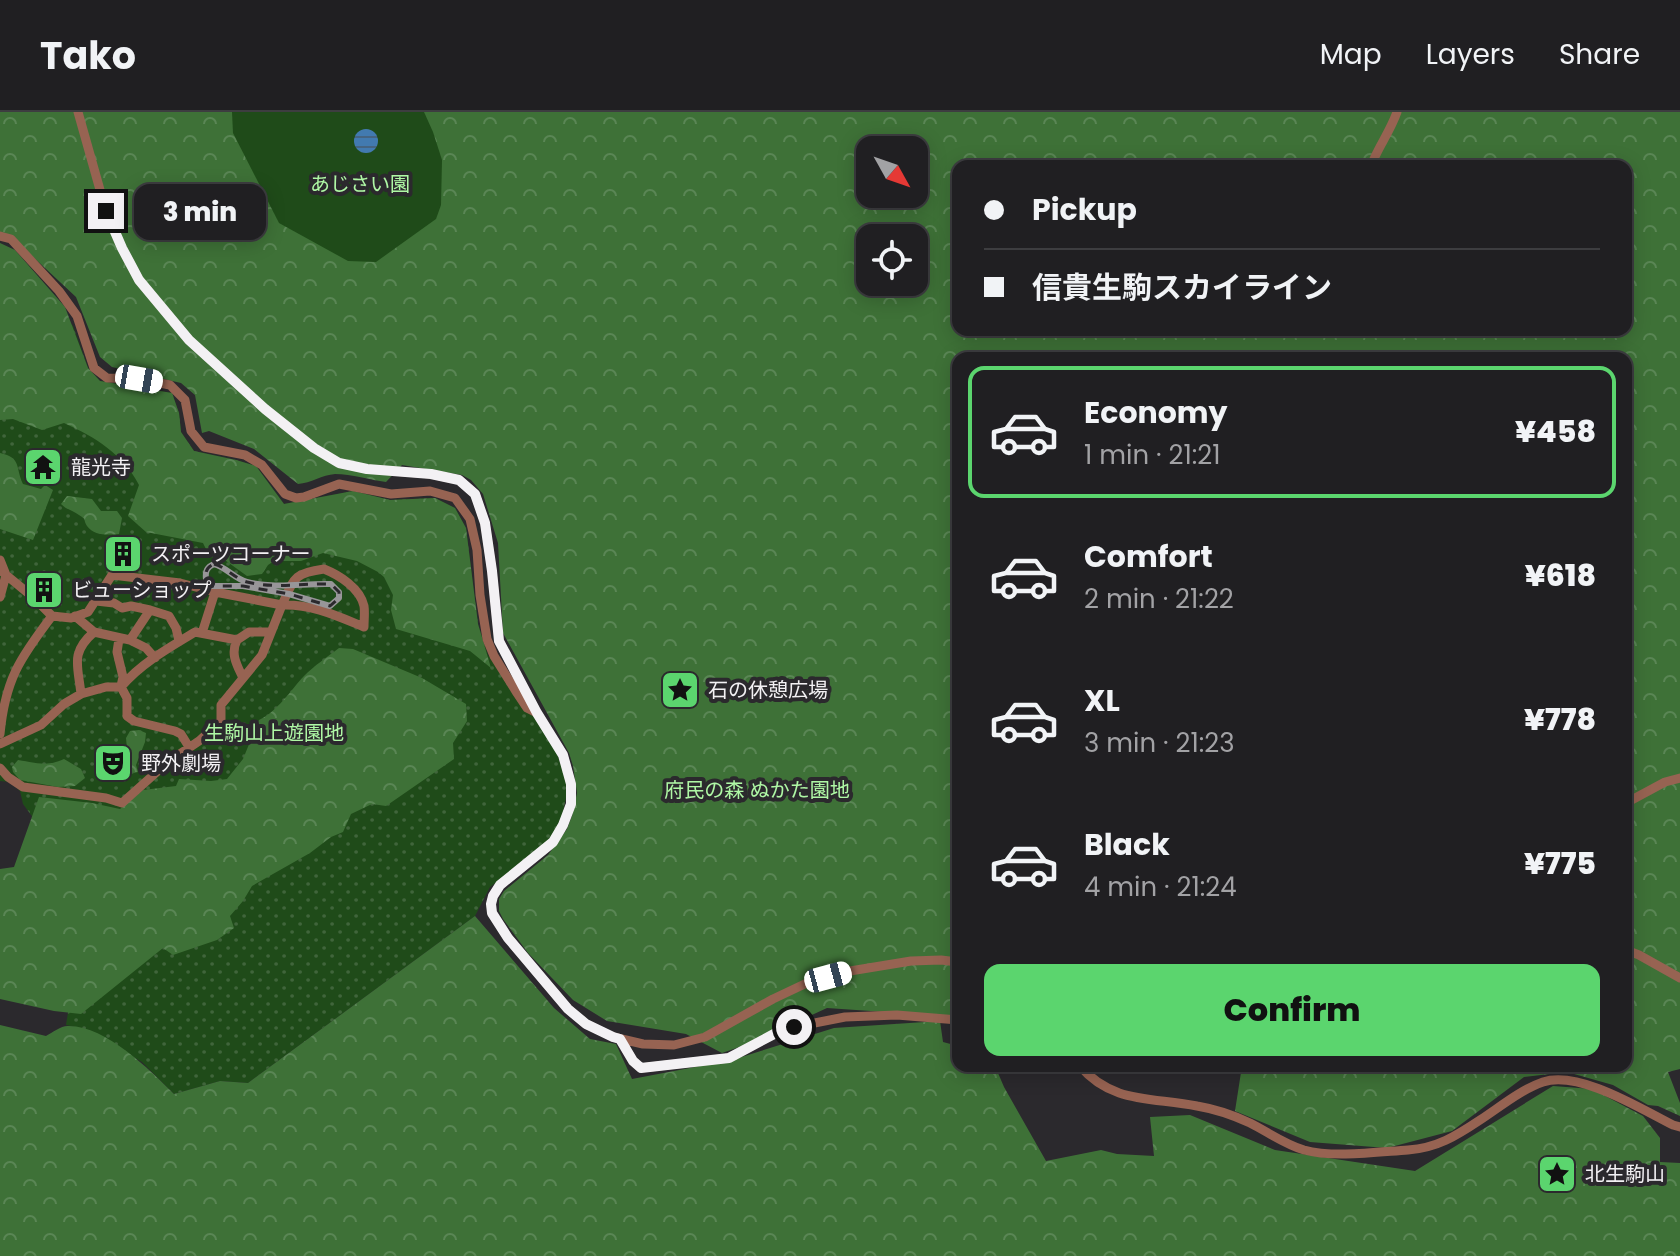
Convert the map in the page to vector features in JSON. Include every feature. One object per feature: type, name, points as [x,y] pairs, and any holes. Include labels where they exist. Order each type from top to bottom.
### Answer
[{"type":"street","points":[[78,112],[106,211],[122,248],[139,280],[189,340],[265,409],[314,448],[339,463],[459,480],[475,494],[489,547],[497,634],[537,713],[563,755],[571,784],[571,804],[553,842],[500,885],[491,904],[492,913],[508,938],[568,1009],[586,1024],[613,1037],[643,1044],[674,1045],[705,1037],[811,981],[911,961],[952,961]]},
{"type":"street","points":[[1373,160],[1397,112]]},
{"type":"street","points":[[0,236],[11,239],[59,291],[77,316],[94,368],[107,378],[139,379],[170,385],[185,400],[191,431],[204,447],[245,455],[262,465],[285,494],[304,497],[339,484],[391,494],[430,491],[455,498],[470,519],[477,550],[487,639],[494,656],[527,708],[537,713]]},
{"type":"street","points":[[0,560],[3,573],[0,597]]},
{"type":"street","points":[[0,768],[23,787],[122,803],[221,721],[221,705],[262,655],[282,605],[293,580],[309,571],[324,569],[339,575],[364,602],[364,627],[302,605],[282,605],[180,583],[112,575],[88,612],[71,618],[52,616],[3,573]]},
{"type":"street","points":[[202,633],[215,592]]},
{"type":"street","points":[[96,601],[169,616],[179,641]]},
{"type":"street","points":[[150,610],[124,639],[117,652],[123,677],[121,687],[127,698],[127,716],[134,721],[175,731],[181,734],[189,747]]},
{"type":"street","points":[[0,734],[2,703],[20,660],[52,616]]},
{"type":"street","points":[[75,616],[94,632],[146,648],[155,658]]},
{"type":"street","points":[[81,694],[78,651],[94,632]]},
{"type":"street","points":[[121,687],[130,676],[195,632],[237,640]]},
{"type":"street","points":[[243,678],[233,655],[237,640],[249,632],[271,632]]},
{"type":"street","points":[[0,744],[41,725],[64,704],[81,694],[106,687],[121,687]]},
{"type":"street","points":[[1632,800],[1665,782],[1680,778]]},
{"type":"street","points":[[1632,952],[1680,978]]},
{"type":"street","points":[[620,1039],[641,1068],[729,1058],[774,1034],[845,1017],[897,1015],[952,1020]]},
{"type":"street","points":[[1086,1072],[1103,1088],[1118,1094],[1226,1113],[1307,1151],[1347,1153],[1434,1147],[1464,1131],[1520,1093],[1543,1082],[1556,1080],[1581,1082],[1597,1088],[1680,1127]]},
{"type":"green space","name":"府民の森 ぬかた園地","points":[[0,112],[1680,112],[1680,1069],[1668,1072],[1680,1103],[1680,1116],[1648,1105],[1613,1085],[1567,1072],[1632,1072],[1632,352],[952,352],[952,1017],[827,1008],[722,1053],[686,1034],[607,1021],[573,1000],[528,953],[499,911],[499,899],[504,891],[548,855],[567,829],[577,793],[569,753],[503,633],[498,543],[483,494],[462,475],[402,465],[386,482],[335,474],[298,484],[254,449],[209,431],[202,433],[195,395],[181,383],[112,367],[100,357],[76,297],[14,239],[0,233]]},
{"type":"green space","name":"あじさい園","points":[[232,112],[424,112],[442,160],[441,205],[436,219],[376,262],[348,261],[279,223],[233,133]]},
{"type":"green space","name":"生駒山上遊園地","points":[[0,243],[73,326],[88,368],[100,381],[172,393],[181,432],[194,451],[256,466],[284,504],[353,491],[390,500],[435,498],[455,508],[466,528],[478,624],[488,655],[556,750],[566,780],[562,816],[554,833],[542,848],[490,887],[475,916],[248,1083],[220,1081],[174,1094],[142,1062],[84,1029],[66,1025],[83,919],[42,830],[23,804],[20,791],[10,782],[0,781]]},
{"type":"green space","points":[[0,243],[15,250],[65,307],[88,368],[100,381],[172,393],[181,432],[194,451],[256,466],[284,504],[353,491],[390,500],[435,498],[455,508],[466,528],[478,624],[491,668],[470,651],[396,629],[391,610],[393,595],[384,577],[357,561],[323,553],[301,561],[274,561],[262,574],[247,576],[222,558],[210,557],[203,543],[146,532],[128,516],[139,485],[116,455],[87,434],[64,423],[42,430],[13,419],[0,420]]},
{"type":"green space","points":[[0,453],[15,461],[23,484],[41,489],[45,485],[53,490],[33,540],[0,529]]},
{"type":"green space","points":[[67,496],[92,499],[101,511],[117,511],[122,518],[119,534],[93,532],[83,518],[61,504]]},
{"type":"green space","points":[[339,648],[353,649],[422,678],[466,704],[467,721],[453,743],[454,759],[386,806],[372,804],[351,814],[343,832],[252,886],[230,916],[234,928],[217,940],[173,955],[163,948],[81,1014],[0,999],[0,869],[14,867],[39,797],[120,809],[143,790],[176,786],[179,779],[227,779],[243,759],[259,720],[278,706],[308,672]]},
{"type":"green space","points":[[130,731],[146,733],[145,742],[136,765],[138,772],[134,773],[129,769],[126,738]]},
{"type":"green space","points":[[64,759],[81,769],[85,778],[75,786],[58,787],[20,780],[13,772],[12,767],[18,760],[47,764]]},
{"type":"green space","points":[[475,916],[554,1008],[590,1039],[616,1044],[632,1079],[732,1060],[834,1028],[940,1021],[943,1042],[952,1044],[952,1072],[998,1072],[1046,1161],[1101,1150],[1154,1156],[1150,1117],[1190,1115],[1275,1150],[1415,1171],[1553,1086],[1592,1089],[1643,1116],[1660,1138],[1660,1162],[1680,1163],[1680,1256],[0,1256],[0,1025],[46,1036],[66,1026],[98,1033],[126,1051],[174,1094],[220,1081],[248,1083]]},
{"type":"green space","points":[[1241,1072],[1567,1072],[1524,1077],[1452,1131],[1387,1148],[1310,1142],[1235,1111]]},
{"type":"water","points":[[366,129],[377,136],[378,141],[371,152],[366,153],[355,146],[354,141],[361,130]]},
{"type":"railway","points":[[214,564],[243,580],[258,584],[331,584],[339,592],[339,598],[330,606],[289,594],[243,586],[212,586],[206,574],[214,564]]},
{"type":"place","name":"龍光寺","points":[[43,467]]},
{"type":"place","name":"スポーツコーナー","points":[[123,554]]},
{"type":"place","name":"ビューショップ","points":[[44,590]]},
{"type":"place","name":"石の休憩広場","points":[[680,690]]},
{"type":"place","name":"野外劇場","points":[[113,763]]},
{"type":"place","name":"北生駒山","points":[[1557,1174]]},
{"type":"route","points":[[106,211],[139,280],[189,340],[265,409],[314,448],[339,463],[459,480],[475,494],[485,523],[499,641],[563,755],[571,784],[571,804],[553,842],[500,885],[491,904],[496,921],[550,989],[586,1024],[620,1039],[641,1068],[729,1058],[794,1027]]}]
